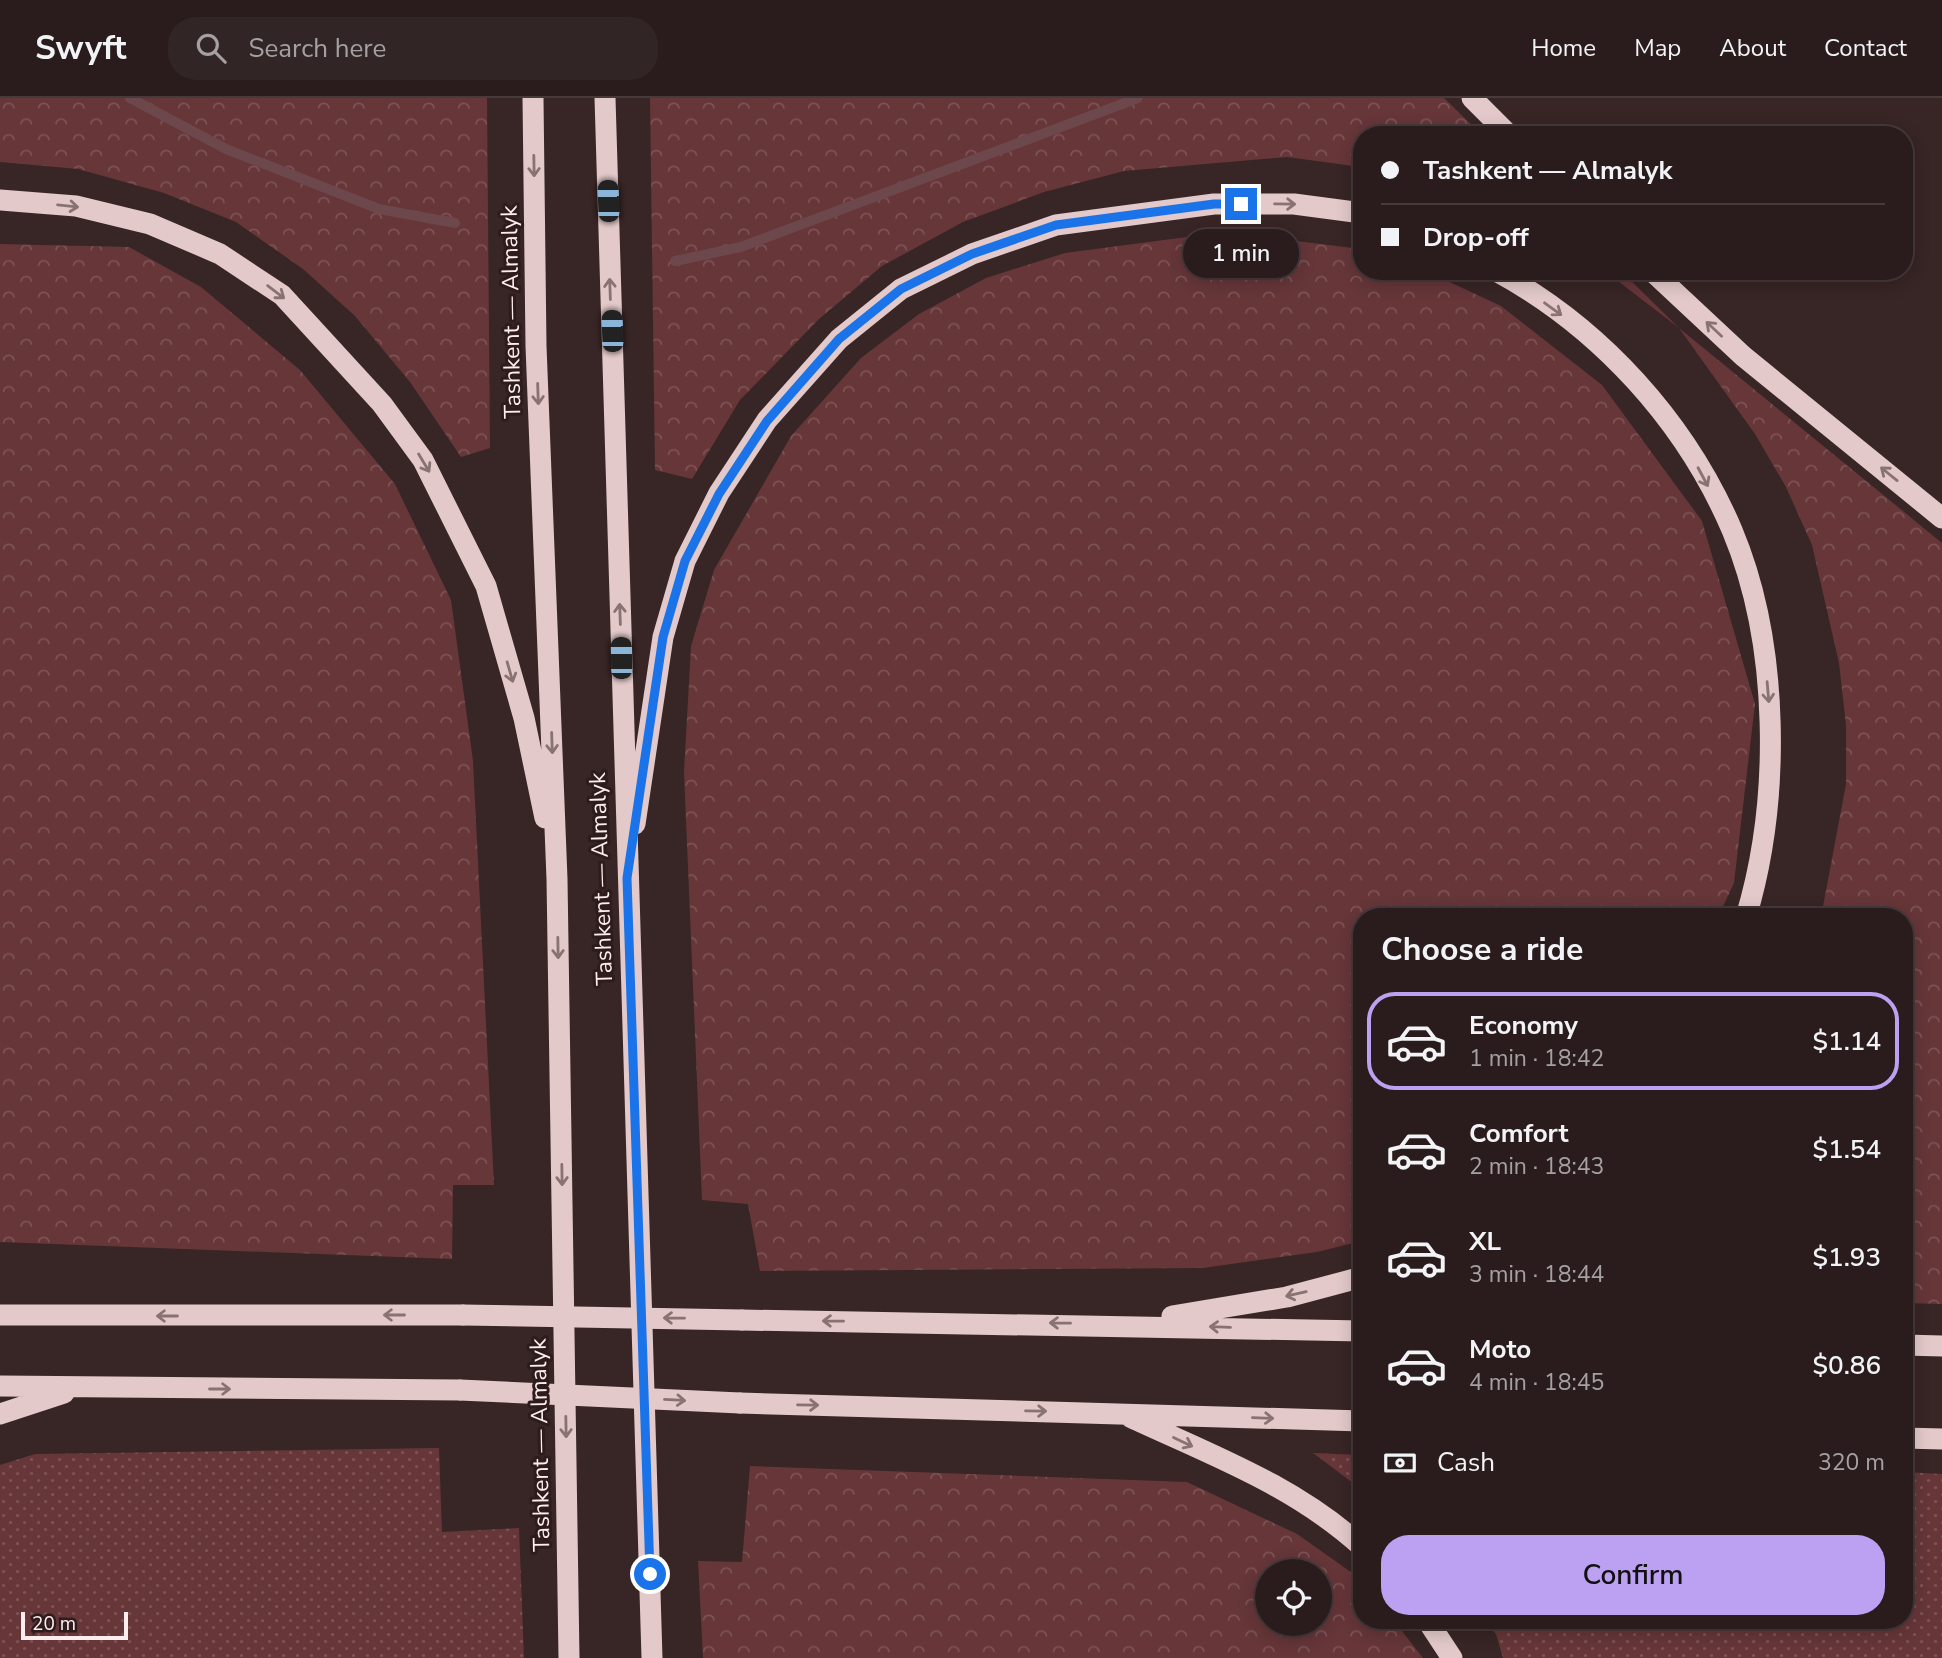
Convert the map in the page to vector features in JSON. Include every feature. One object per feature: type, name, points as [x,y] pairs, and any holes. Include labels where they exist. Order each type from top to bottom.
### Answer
[{"type":"highway","name":"Tashkent — Almalyk","points":[[533,98],[536,346],[557,879],[569,1658]]},
{"type":"highway","name":"Tashkent — Almalyk","points":[[606,98],[652,1658]]},
{"type":"highway","points":[[1472,98],[1500,126]]},
{"type":"highway","points":[[0,200],[76,206],[126,218],[150,224],[220,254],[282,295],[382,404],[423,460],[486,586],[524,718],[557,879]]},
{"type":"highway","points":[[627,878],[663,637],[685,561],[719,494],[767,421],[839,339],[901,289],[972,254],[1056,225],[1214,204],[1294,204],[1353,213]]},
{"type":"highway","points":[[1509,280],[1582,330],[1642,386],[1691,454],[1732,531],[1755,610],[1770,694],[1769,780],[1760,869],[1749,908]]},
{"type":"highway","points":[[1662,280],[1743,356],[1942,517]]},
{"type":"highway","points":[[1128,1324],[1287,1297],[1353,1279]]},
{"type":"highway","points":[[0,1305],[72,1317]]},
{"type":"highway","points":[[0,1315],[463,1315],[1128,1324],[1353,1331]]},
{"type":"highway","points":[[1913,1345],[1942,1346]]},
{"type":"highway","points":[[0,1386],[460,1390],[740,1404],[1353,1421]]},
{"type":"highway","points":[[0,1414],[78,1388]]},
{"type":"highway","points":[[1121,1413],[1249,1470],[1297,1497],[1353,1540]]},
{"type":"highway","points":[[1913,1438],[1942,1439]]},
{"type":"highway","points":[[1433,1629],[1451,1658]]},
{"type":"green space","points":[[0,98],[487,98],[490,448],[461,457],[410,382],[355,316],[303,269],[236,222],[164,193],[78,169],[0,162]]},
{"type":"green space","points":[[650,98],[1444,98],[1473,126],[1353,126],[1353,166],[1287,157],[1124,171],[1044,192],[963,222],[882,266],[819,319],[740,400],[692,479],[655,470]]},
{"type":"green space","points":[[1225,232],[1353,248],[1353,280],[1445,280],[1501,306],[1602,385],[1702,521],[1755,704],[1734,883],[1722,908],[1353,908],[1353,1243],[1317,1252],[1203,1268],[760,1271],[748,1204],[702,1200],[684,772],[691,646],[714,570],[791,436],[861,358],[919,314],[986,278],[1065,253]]},
{"type":"green space","points":[[0,244],[129,247],[201,287],[300,370],[395,484],[451,600],[473,761],[494,1185],[453,1185],[452,1259],[0,1242]]},
{"type":"green space","points":[[1617,280],[1630,280],[1679,328]]},
{"type":"green space","points":[[1679,328],[1942,543],[1942,1304],[1913,1303],[1913,908],[1823,908],[1846,784],[1846,725],[1839,663],[1812,545],[1786,487],[1755,434]]},
{"type":"green space","points":[[439,1448],[442,1532],[519,1528],[524,1658],[0,1658],[0,1465],[35,1454]]},
{"type":"green space","points":[[1313,1453],[1353,1455],[1353,1483]]},
{"type":"green space","points":[[750,1466],[1187,1482],[1297,1534],[1353,1574],[1353,1629],[1400,1629],[1423,1658],[703,1658],[698,1561],[742,1562]]},
{"type":"green space","points":[[1913,1472],[1942,1474],[1942,1658],[1503,1658],[1496,1634],[1492,1629],[1913,1629]]},
{"type":"waterway","points":[[130,98],[226,149],[379,209],[455,223]]},
{"type":"waterway","points":[[675,261],[741,247],[1138,98]]},
{"type":"route","points":[[650,1574],[627,878],[663,637],[685,561],[719,494],[767,421],[839,339],[901,289],[972,254],[1056,225],[1214,204],[1241,204]]}]
